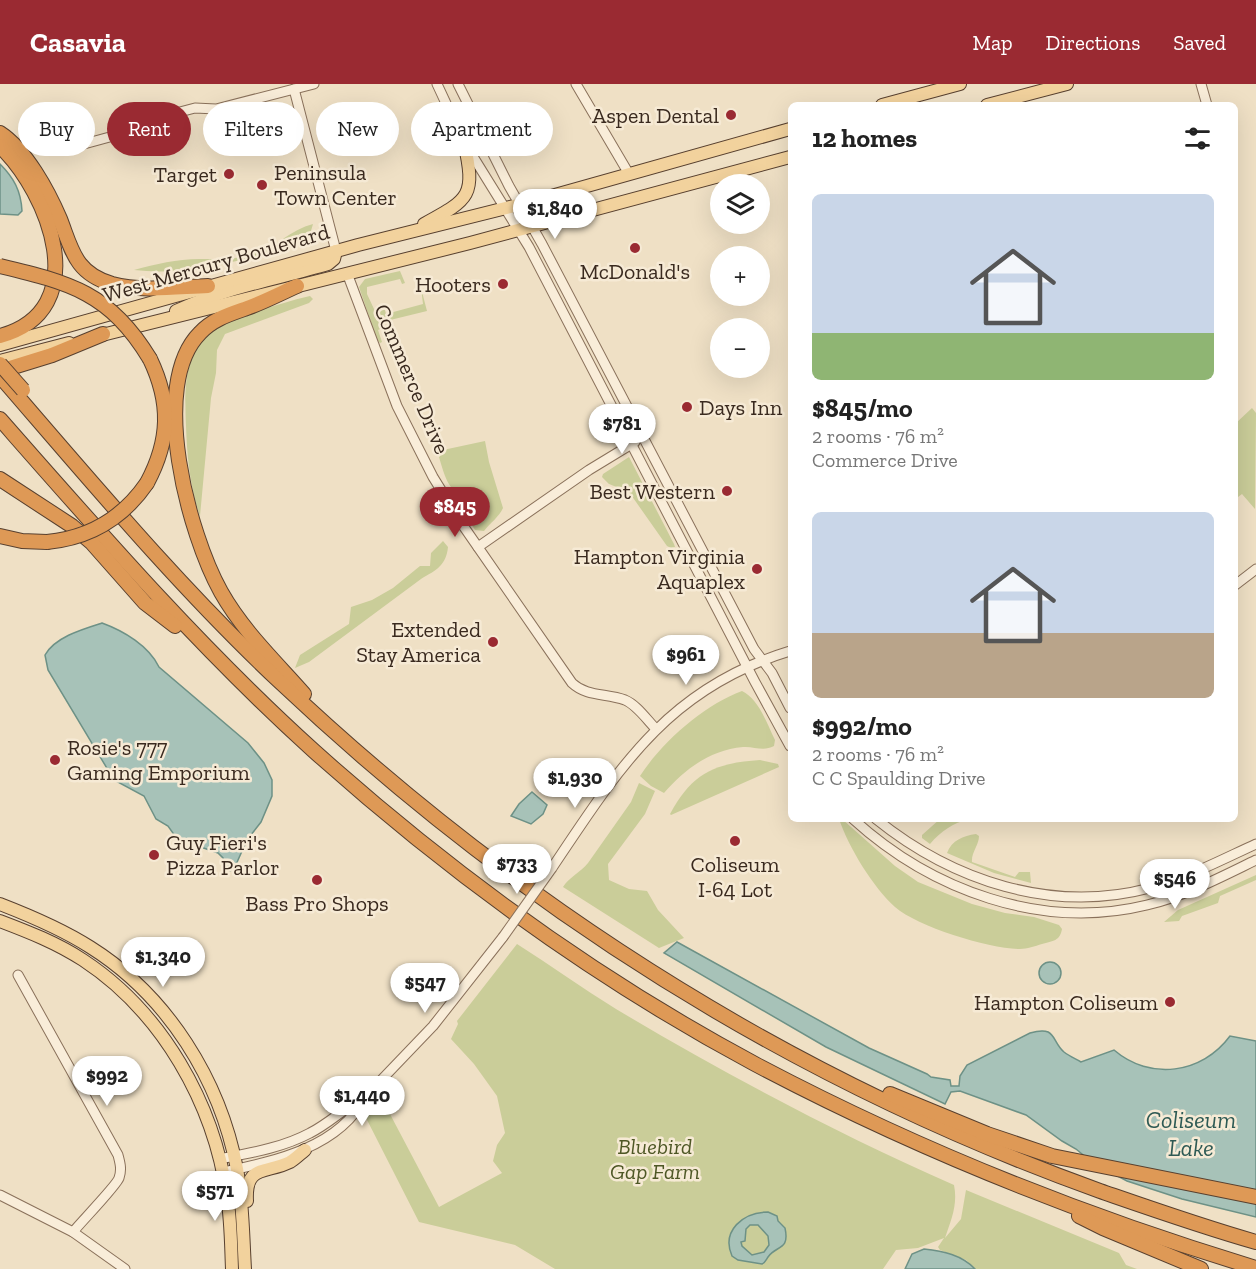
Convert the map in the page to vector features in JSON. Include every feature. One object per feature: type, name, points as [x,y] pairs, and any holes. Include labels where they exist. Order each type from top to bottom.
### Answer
[{"type":"highway","points":[[0,133],[15,147],[40,180],[60,220],[70,249],[86,271],[103,281],[122,286],[148,288],[208,286]]},
{"type":"highway","points":[[0,146],[20,169],[39,205],[53,239],[57,267],[51,293],[38,313],[19,329],[0,336]]},
{"type":"highway","points":[[0,266],[57,280],[94,298],[116,316],[131,332],[150,359],[161,384],[165,420],[161,452],[147,483],[124,510],[104,525],[76,537],[47,542],[22,541],[0,536]]},
{"type":"highway","points":[[297,286],[214,321],[199,333],[186,351],[180,364],[176,396],[182,480],[195,534],[222,593],[256,642],[353,749]]},
{"type":"highway","points":[[0,371],[52,355],[103,334]]},
{"type":"highway","points":[[0,362],[45,428],[205,608],[353,749],[415,802],[533,893],[718,1014],[864,1091],[986,1147],[1147,1207],[1256,1242]]},
{"type":"highway","points":[[0,376],[18,391]]},
{"type":"highway","points":[[0,419],[134,572],[215,657],[314,751],[420,840],[522,917],[614,980],[716,1042],[807,1091],[901,1135],[1018,1185],[1160,1237],[1256,1268]]},
{"type":"highway","points":[[0,479],[72,525],[92,543],[145,603],[215,657]]},
{"type":"highway","points":[[779,1047],[987,1134],[1029,1149],[1076,1162],[1256,1197]]},
{"type":"highway","points":[[1018,1185],[1103,1228],[1201,1269]]},
{"type":"main road","points":[[905,102],[920,100],[960,84]]},
{"type":"main road","points":[[998,102],[1067,84]]},
{"type":"main road","name":"West Mercury Boulevard","points":[[0,345],[336,251],[506,209],[788,130]]},
{"type":"main road","points":[[407,233],[450,211],[465,197],[471,177],[467,156]]},
{"type":"main road","name":"West Mercury Boulevard","points":[[0,362],[788,159]]},
{"type":"main road","points":[[154,322],[199,300],[328,264],[334,259],[336,251]]},
{"type":"main road","points":[[0,904],[50,924],[92,948],[124,972],[155,1001],[181,1035],[203,1071],[224,1119],[237,1169],[245,1269]]},
{"type":"main road","points":[[0,921],[44,939],[83,961],[113,983],[146,1014],[188,1078],[207,1120],[223,1172],[229,1211],[232,1269]]},
{"type":"main road","points":[[244,1250],[248,1234],[246,1194],[249,1181],[258,1172],[289,1162],[305,1150]]},
{"type":"street","points":[[283,84],[297,87]]},
{"type":"street","points":[[95,141],[128,132],[138,123],[195,108],[216,109],[314,84]]},
{"type":"street","points":[[437,84],[445,102]]},
{"type":"street","points":[[458,84],[519,205],[525,228],[632,444],[788,742]]},
{"type":"street","points":[[576,84],[629,174]]},
{"type":"street","points":[[1202,84],[1206,102]]},
{"type":"street","points":[[297,87],[336,251]]},
{"type":"street","points":[[473,156],[506,209],[525,228],[643,438],[754,649],[772,674],[788,704]]},
{"type":"street","name":"Commerce Drive","points":[[347,273],[390,389],[408,430],[433,477],[478,547],[572,683],[586,693],[630,703],[656,729]]},
{"type":"street","points":[[478,547],[589,470],[643,438]]},
{"type":"street","points":[[1238,583],[1256,569]]},
{"type":"street","points":[[223,1172],[287,1157],[305,1150],[357,1113],[365,1097],[440,1018],[503,937],[613,779],[656,729],[697,695],[748,667],[788,652]]},
{"type":"street","points":[[857,822],[888,848],[948,883],[992,900],[1044,911],[1094,913],[1144,906],[1172,897],[1256,860]]},
{"type":"street","points":[[880,822],[919,849],[972,876],[1021,891],[1062,897],[1110,895],[1152,887],[1185,876],[1256,844]]},
{"type":"street","points":[[18,975],[118,1155],[122,1168],[119,1181],[86,1215],[73,1233]]},
{"type":"street","points":[[219,1159],[267,1149],[295,1140],[320,1127],[349,1105],[365,1097]]},
{"type":"street","points":[[0,1195],[73,1233],[125,1269]]},
{"type":"green space","points":[[313,224],[308,241],[244,259],[178,271],[134,270],[175,261],[250,255]]},
{"type":"green space","points":[[400,271],[405,283],[402,284],[400,279],[367,287],[367,294],[374,309],[384,307],[386,314],[423,304],[421,288],[427,311],[382,322],[384,327],[378,330],[382,342],[380,343],[359,287],[365,279]]},
{"type":"green space","points":[[310,296],[313,299],[309,303],[225,334],[217,350],[200,516],[190,472],[185,403],[189,366],[195,351],[217,328],[235,319]]},
{"type":"green space","points":[[1252,408],[1256,413],[1255,509],[1242,494],[1238,497],[1238,421]]},
{"type":"green space","points":[[485,441],[503,508],[484,531],[475,530],[470,522],[475,507],[451,486],[439,457],[443,450]]},
{"type":"green space","points":[[629,457],[675,547],[667,546],[629,492],[609,484],[602,477],[603,474]]},
{"type":"green space","points":[[443,541],[448,547],[445,559],[439,567],[309,662],[295,668],[300,655],[349,624],[351,607],[372,600],[393,588],[420,566],[430,566],[431,553]]},
{"type":"green space","points":[[742,691],[753,700],[762,713],[775,740],[774,746],[766,749],[747,747],[720,752],[699,762],[664,793],[651,786],[640,776],[660,750],[685,726],[713,705]]},
{"type":"green space","points":[[760,760],[778,764],[779,767],[670,814],[687,789],[706,773],[730,764]]},
{"type":"green space","points":[[639,783],[655,791],[645,814],[608,864],[609,880],[629,889],[647,891],[658,910],[684,938],[659,948],[563,887],[588,863],[631,802]]},
{"type":"green space","points":[[840,822],[845,822],[895,866],[918,882],[972,904],[1005,913],[1034,917],[1059,925],[1062,929],[1060,936],[1053,941],[1028,948],[1007,948],[955,936],[920,922],[906,915],[887,899],[862,866]]},
{"type":"green space","points":[[937,822],[961,822],[938,835],[930,844],[922,838],[922,835]]},
{"type":"green space","points":[[976,834],[979,839],[972,862],[1015,877],[1019,872],[1030,872],[1031,883],[994,873],[947,853],[959,839]]},
{"type":"green space","points":[[1256,875],[1256,880],[1220,896],[1218,903],[1182,916],[1179,921],[1164,922],[1178,910]]},
{"type":"green space","name":"Bluebird Gap Farm","points":[[517,944],[616,1009],[699,1057],[868,1146],[954,1185],[952,1219],[945,1238],[961,1219],[966,1190],[1119,1253],[1126,1265],[1137,1269],[975,1269],[966,1260],[940,1250],[938,1247],[944,1238],[918,1248],[896,1250],[883,1269],[555,1269],[515,1245],[419,1222],[364,1114],[381,1097],[439,1207],[502,1173],[493,1161],[497,1145],[505,1133],[497,1096],[474,1064],[451,1039],[458,1024],[457,1021]]},
{"type":"water","points":[[0,164],[13,180],[18,191],[22,211],[18,215],[0,214]]},
{"type":"water","points":[[102,623],[119,630],[149,652],[159,667],[248,743],[264,763],[272,780],[272,796],[261,822],[247,840],[234,869],[226,870],[223,858],[218,853],[175,836],[168,826],[156,819],[144,796],[114,780],[48,670],[45,655],[55,643]]},
{"type":"water","points":[[532,792],[547,805],[543,814],[531,824],[511,816],[519,804]]},
{"type":"water","name":"Coliseum Lake","points":[[677,942],[869,1048],[931,1077],[950,1080],[951,1086],[959,1086],[960,1076],[967,1065],[1030,1033],[1039,1031],[1052,1035],[1064,1052],[1081,1062],[1114,1050],[1128,1060],[1159,1069],[1175,1069],[1205,1059],[1230,1036],[1256,1041],[1256,1217],[1182,1199],[1127,1181],[1093,1163],[1026,1115],[960,1091],[951,1092],[945,1104],[826,1047],[664,953]]},
{"type":"water","points":[[1050,962],[1058,965],[1061,973],[1058,981],[1050,984],[1042,981],[1039,973],[1042,965]]},
{"type":"water","points":[[768,1212],[777,1216],[778,1221],[785,1228],[786,1241],[762,1264],[738,1260],[732,1256],[729,1247],[732,1231],[743,1219]],"holes":[[[750,1225],[758,1225],[768,1236],[769,1245],[764,1252],[752,1255],[742,1246],[741,1242],[745,1241],[746,1229]]]},
{"type":"water","points":[[924,1249],[952,1254],[975,1269],[905,1269],[912,1254]]},
{"type":"place","name":"Aspen Dental","points":[[731,115]]},
{"type":"place","name":"Target","points":[[229,174]]},
{"type":"place","name":"Peninsula Town Center","points":[[262,185]]},
{"type":"place","name":"McDonald's","points":[[635,248]]},
{"type":"place","name":"Hooters","points":[[503,284]]},
{"type":"place","name":"Days Inn","points":[[687,407]]},
{"type":"place","name":"Best Western","points":[[727,491]]},
{"type":"place","name":"Hampton Virginia Aquaplex","points":[[757,569]]},
{"type":"place","name":"Extended Stay America","points":[[493,642]]},
{"type":"place","name":"Rosie's 777 Gaming Emporium","points":[[55,760]]},
{"type":"place","name":"Coliseum I-64 Lot","points":[[735,841]]},
{"type":"place","name":"Guy Fieri's Pizza Parlor","points":[[154,855]]},
{"type":"place","name":"Bass Pro Shops","points":[[317,880]]},
{"type":"place","name":"Hampton Coliseum","points":[[1170,1002]]}]
